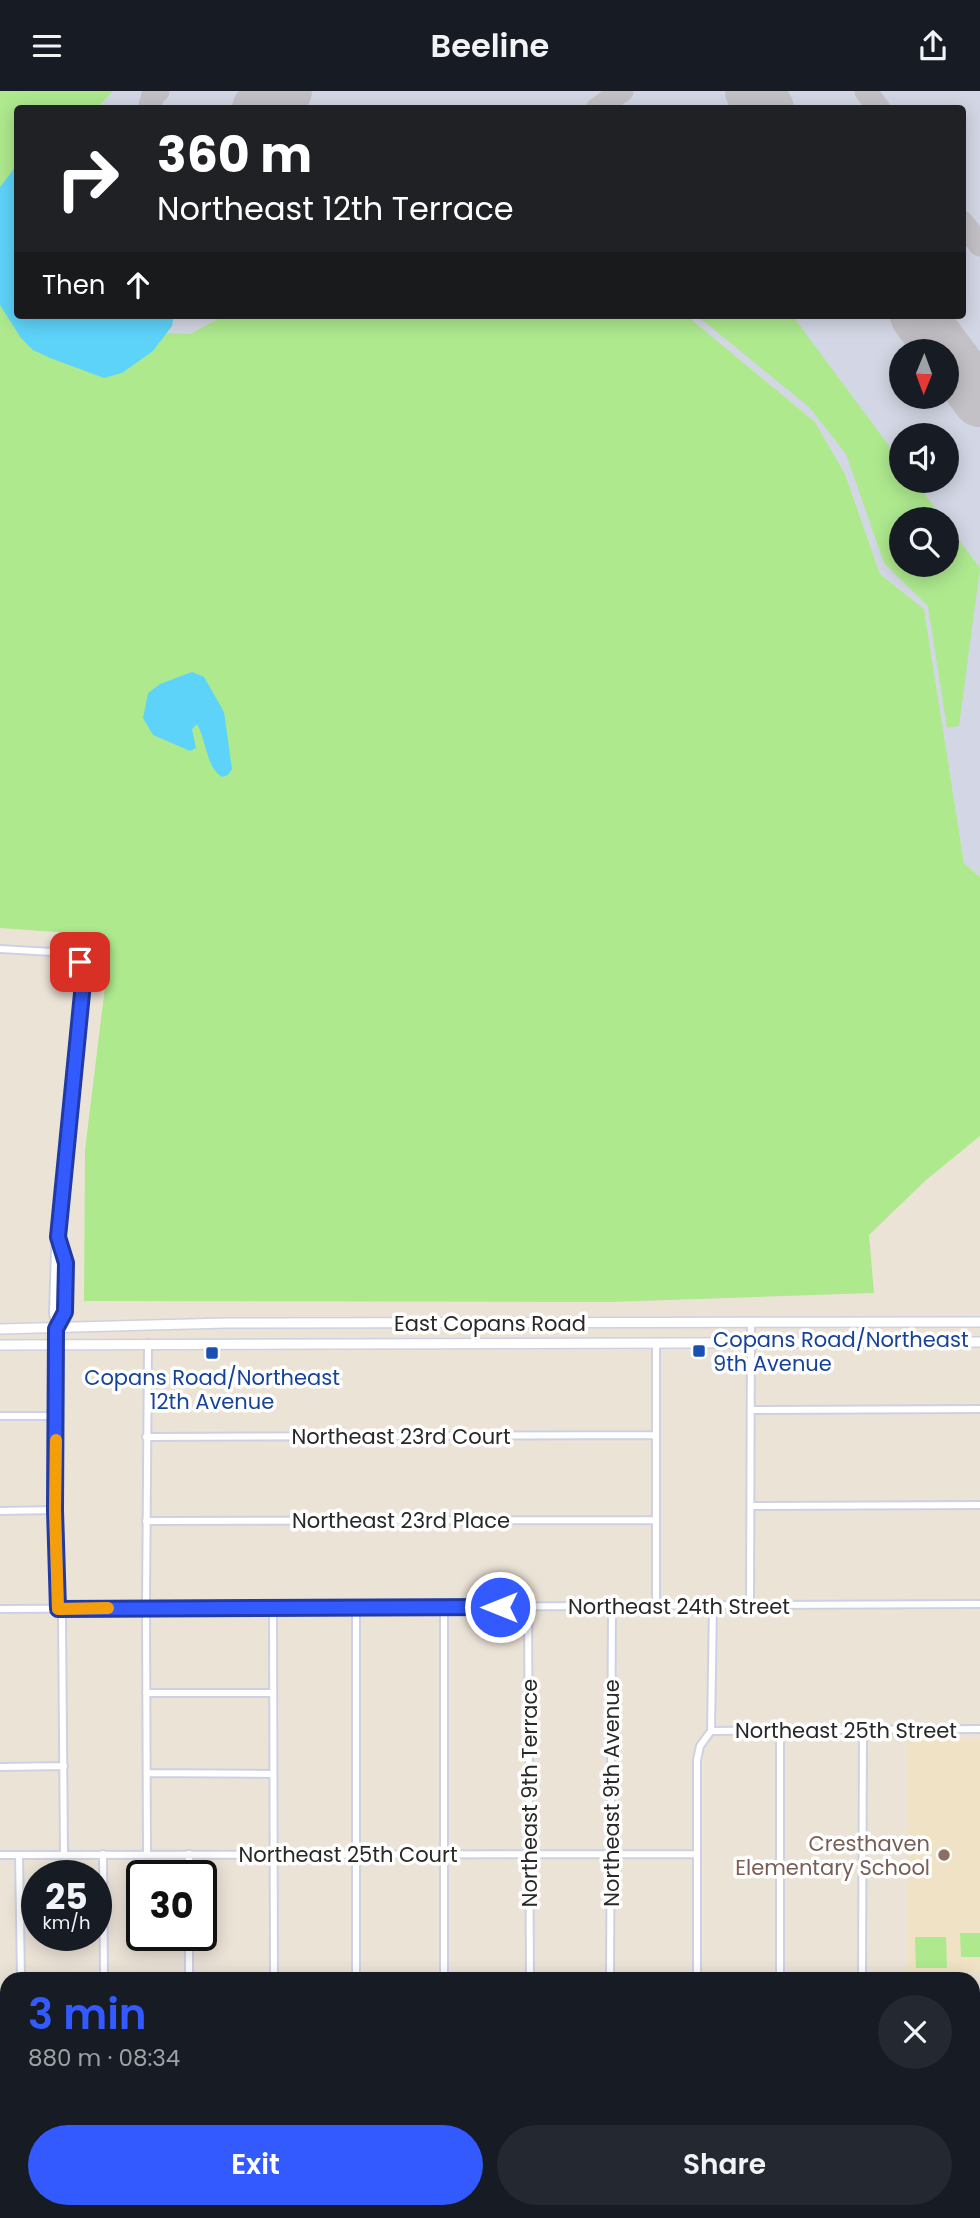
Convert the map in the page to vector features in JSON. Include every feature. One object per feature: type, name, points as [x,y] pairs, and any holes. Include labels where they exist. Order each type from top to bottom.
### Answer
[{"type":"main road","name":"East Copans Road","points":[[0,1329],[226,1323],[980,1322]]},
{"type":"main road","name":"East Copans Road","points":[[0,1345],[980,1342]]},
{"type":"street","points":[[0,949],[70,953],[80,962],[84,973],[55,1251],[53,1313],[56,1329],[57,1416],[55,1510],[58,1609],[62,1618],[64,1855]]},
{"type":"street","points":[[56,1329],[65,1312],[66,1263],[58,1237]]},
{"type":"street","points":[[750,1605],[751,1322]]},
{"type":"street","points":[[148,1343],[148,1854]]},
{"type":"street","points":[[656,1344],[656,1606]]},
{"type":"street","points":[[752,1411],[980,1409]]},
{"type":"street","points":[[0,1416],[57,1416]]},
{"type":"street","name":"Northeast 23rd Court","points":[[146,1437],[655,1435]]},
{"type":"street","points":[[751,1506],[980,1505]]},
{"type":"street","points":[[0,1511],[55,1510]]},
{"type":"street","name":"Northeast 23rd Place","points":[[146,1521],[655,1520]]},
{"type":"street","name":"Northeast 24th Street","points":[[0,1609],[980,1604]]},
{"type":"street","points":[[697,1972],[697,1760],[700,1746],[712,1731],[713,1605]]},
{"type":"street","name":"Northeast 9th Terrace","points":[[528,1606],[530,1972]]},
{"type":"street","name":"Northeast 9th Avenue","points":[[610,1972],[612,1606]]},
{"type":"street","points":[[356,1607],[356,1972]]},
{"type":"street","points":[[444,1607],[444,1972]]},
{"type":"street","points":[[273,1608],[274,1972]]},
{"type":"street","points":[[146,1693],[273,1693]]},
{"type":"street","name":"Northeast 25th Street","points":[[712,1731],[980,1729]]},
{"type":"street","points":[[780,1730],[780,1972]]},
{"type":"street","points":[[862,1972],[863,1730]]},
{"type":"street","points":[[0,1767],[64,1766]]},
{"type":"street","points":[[147,1773],[273,1774]]},
{"type":"street","points":[[103,1854],[104,1972]]},
{"type":"street","points":[[189,1854],[189,1860]]},
{"type":"street","name":"Northeast 25th Court","points":[[0,1855],[696,1854]]},
{"type":"street","points":[[19,1855],[20,1972]]},
{"type":"street","points":[[189,1951],[189,1972]]},
{"type":"shaded area","points":[[113,91],[980,91],[980,877],[964,863],[924,609],[880,574],[845,474],[815,422],[691,319],[966,319],[966,105],[101,105]]},
{"type":"shaded area","points":[[173,319],[218,319],[191,334],[167,334]]},
{"type":"shaded area","name":"Cresthaven Elementary School","points":[[907,1739],[980,1739],[980,1971],[908,1971]]},
{"type":"green space","points":[[0,91],[113,91],[101,105],[14,105],[14,319],[173,319],[167,333],[190,334],[218,319],[691,319],[815,422],[845,474],[880,574],[924,609],[964,863],[980,877],[980,1136],[926,1180],[869,1235],[874,1293],[610,1302],[84,1301],[85,1150],[108,962],[104,950],[84,934],[0,928]]},
{"type":"green space","points":[[701,319],[795,319],[889,446],[889,493],[924,493],[934,507],[889,507],[889,568],[884,563],[846,454],[809,407]]},
{"type":"green space","points":[[959,540],[980,568],[959,726],[947,728],[928,606],[898,577],[959,577]]},
{"type":"green space","points":[[960,1933],[980,1933],[980,1957],[961,1957]]},
{"type":"green space","points":[[915,1937],[946,1937],[947,1968],[916,1968]]},
{"type":"water","points":[[14,169],[14,319],[173,319],[172,326],[153,351],[122,373],[104,378],[33,350],[21,338],[0,305],[0,187]]},
{"type":"water","points":[[192,672],[204,677],[224,712],[232,769],[228,775],[222,777],[210,761],[197,724],[192,729],[196,748],[190,751],[153,735],[143,718],[148,693],[160,684]]},
{"type":"taxiway","points":[[150,105],[153,95],[158,91]]},
{"type":"taxiway","points":[[603,105],[622,91]]},
{"type":"taxiway","points":[[866,91],[876,105]]},
{"type":"taxiway","points":[[966,227],[980,245]]},
{"type":"runway","points":[[265,105],[284,91]]},
{"type":"runway","points":[[753,91],[763,105]]},
{"type":"runway","points":[[921,319],[936,339]]},
{"type":"runway","points":[[959,370],[980,399]]},
{"type":"slow traffic","points":[[56,1440],[58,1609],[108,1608]]},
{"type":"place","name":"Copans Road/Northeast 9th Avenue","points":[[699,1351]]},
{"type":"place","name":"Copans Road/Northeast 12th Avenue","points":[[212,1353]]},
{"type":"place","name":"Cresthaven Elementary School","points":[[944,1855]]},
{"type":"route","points":[[80,962],[84,973],[58,1237],[66,1263],[65,1314],[56,1329],[55,1510],[58,1609],[500,1607]]}]
